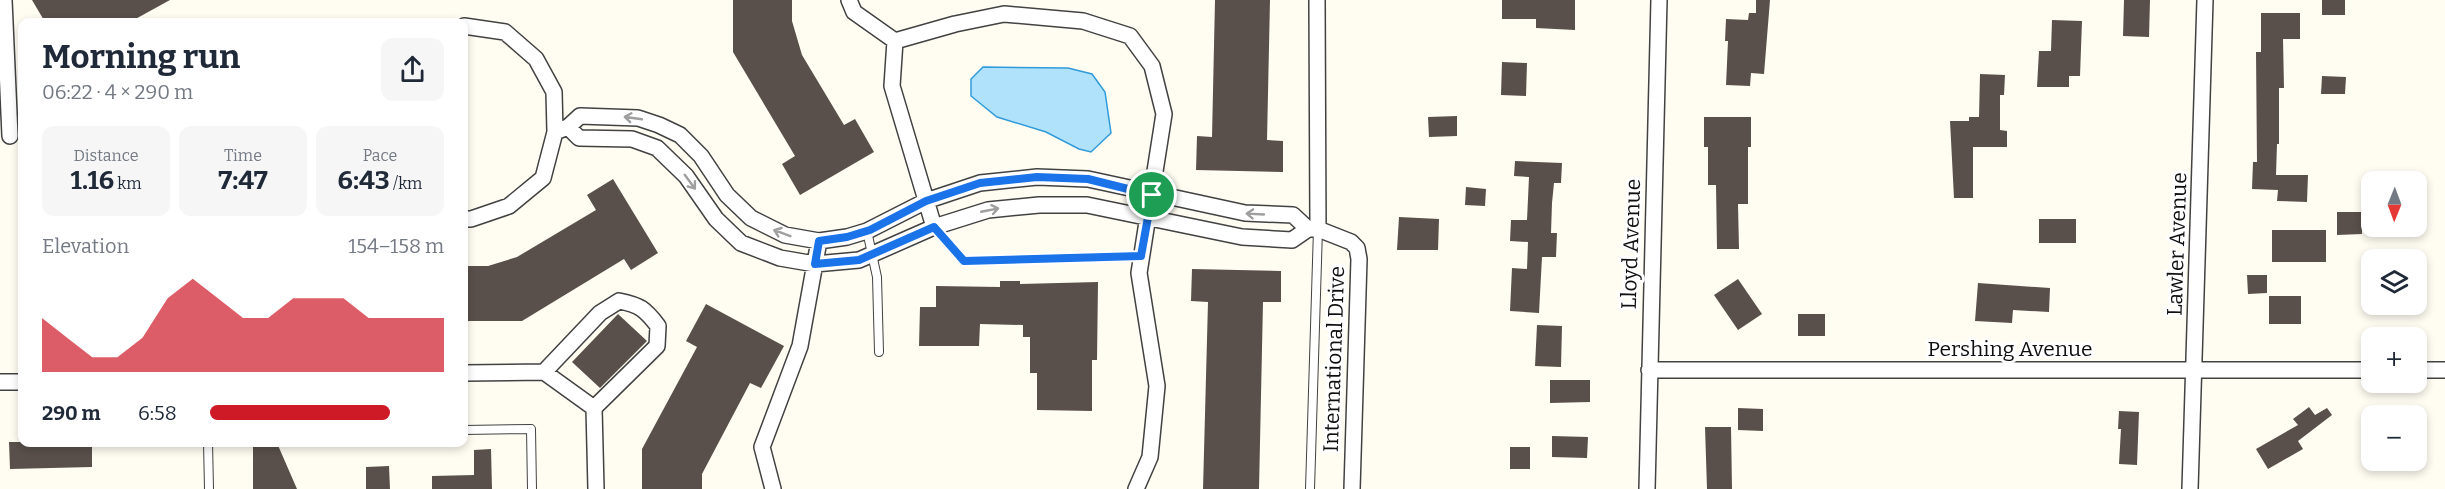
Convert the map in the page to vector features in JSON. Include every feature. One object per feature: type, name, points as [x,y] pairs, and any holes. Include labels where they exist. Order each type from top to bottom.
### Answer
[{"type":"street","points":[[4,0],[11,136]]},
{"type":"street","points":[[849,0],[854,12],[895,41]]},
{"type":"street","points":[[562,130],[579,138],[632,139],[657,148],[686,176],[716,219],[741,243],[780,258],[815,264],[859,260],[934,227],[988,210],[1039,205],[1087,205],[1242,237],[1292,240],[1313,229],[1317,0]]},
{"type":"street","name":"Lloyd Avenue","points":[[1647,489],[1659,0]]},
{"type":"street","name":"Lawler Avenue","points":[[2190,489],[2205,0]]},
{"type":"street","points":[[895,41],[955,24],[1004,14],[1083,21],[1130,36],[1152,66],[1164,114],[1139,273],[1157,386],[1150,457],[1136,489]]},
{"type":"street","points":[[468,27],[505,32],[536,58],[554,92],[562,130],[543,178],[509,206],[468,219]]},
{"type":"street","points":[[895,41],[892,86],[934,227]]},
{"type":"street","name":"International Drive","points":[[562,130],[580,116],[638,118],[658,124],[680,135],[700,156],[727,195],[751,218],[785,235],[819,241],[867,231],[926,201],[980,183],[1037,177],[1088,179],[1152,195],[1245,213],[1293,215],[1313,229],[1351,242],[1357,248],[1359,259],[1352,489]]},
{"type":"street","points":[[773,489],[762,447],[800,346],[819,241]]},
{"type":"street","points":[[544,372],[600,313],[619,301],[636,304],[658,326],[657,346],[594,408],[596,489]]},
{"type":"street","name":"Pershing Avenue","points":[[1649,370],[2361,370]]},
{"type":"street","points":[[2427,370],[2445,370]]},
{"type":"street","points":[[468,373],[544,372],[594,408]]},
{"type":"street","points":[[0,382],[18,382]]},
{"type":"lane","points":[[934,227],[964,261],[1141,256]]},
{"type":"lane","points":[[1310,489],[1313,229]]},
{"type":"lane","points":[[867,231],[877,277],[879,352]]},
{"type":"lane","points":[[468,430],[531,429],[532,489]]},
{"type":"lane","points":[[208,447],[209,489]]},
{"type":"water","points":[[983,67],[1068,68],[1092,74],[1105,92],[1111,133],[1091,152],[1079,149],[1046,132],[997,117],[971,96],[971,79]]},
{"type":"building","points":[[32,0],[170,0],[137,18],[43,18]]},
{"type":"building","points":[[733,0],[792,0],[792,21],[802,55],[844,125],[855,119],[874,152],[800,195],[782,164],[795,156],[733,52]]},
{"type":"building","points":[[1215,0],[1270,0],[1267,140],[1283,141],[1283,172],[1196,170],[1197,136],[1212,137]]},
{"type":"building","points":[[1502,0],[1575,0],[1575,30],[1536,28],[1536,19],[1502,19]]},
{"type":"building","points":[[1756,0],[1770,0],[1764,74],[1751,73],[1750,86],[1726,85],[1728,41],[1725,41],[1726,19],[1748,20],[1749,13],[1756,13]]},
{"type":"building","points":[[2124,0],[2150,0],[2149,37],[2123,36]]},
{"type":"building","points":[[2322,0],[2345,0],[2345,15],[2322,15]]},
{"type":"building","points":[[2261,13],[2300,13],[2300,39],[2283,39],[2284,88],[2279,88],[2279,144],[2277,144],[2276,175],[2308,175],[2307,202],[2277,201],[2278,190],[2252,189],[2253,162],[2257,162],[2256,52],[2261,52]]},
{"type":"building","points":[[2052,20],[2082,21],[2080,76],[2069,76],[2069,87],[2037,87],[2039,51],[2051,51]]},
{"type":"building","points":[[1502,62],[1527,63],[1526,96],[1501,95]]},
{"type":"building","points":[[1980,74],[2005,75],[2004,95],[2000,95],[2000,130],[2007,131],[2007,147],[1973,147],[1973,198],[1954,198],[1950,121],[1969,121],[1969,117],[1979,117]]},
{"type":"building","points":[[2322,76],[2346,77],[2345,94],[2321,94]]},
{"type":"building","points":[[1457,116],[1457,136],[1429,137],[1428,117]]},
{"type":"building","points":[[1704,117],[1751,117],[1751,147],[1748,147],[1748,204],[1738,204],[1739,249],[1717,249],[1716,185],[1708,185],[1708,147],[1704,147]]},
{"type":"building","points":[[1515,161],[1562,163],[1561,183],[1554,183],[1552,203],[1551,233],[1557,233],[1556,257],[1542,257],[1539,313],[1510,311],[1512,268],[1527,269],[1528,242],[1510,241],[1511,220],[1527,220],[1529,177],[1514,176]]},
{"type":"building","points":[[613,179],[658,253],[631,270],[624,259],[522,321],[468,321],[468,266],[488,266],[517,257],[596,210],[587,195]]},
{"type":"building","points":[[1466,187],[1486,189],[1485,206],[1465,205]]},
{"type":"building","points":[[2337,212],[2361,212],[2361,234],[2337,235]]},
{"type":"building","points":[[1399,217],[1439,219],[1438,250],[1397,250]]},
{"type":"building","points":[[2039,219],[2076,219],[2076,243],[2039,243]]},
{"type":"building","points":[[2272,230],[2326,230],[2326,262],[2272,262]]},
{"type":"building","points":[[1192,269],[1281,271],[1281,302],[1263,302],[1259,489],[1203,489],[1208,302],[1191,301]]},
{"type":"building","points":[[2247,275],[2267,275],[2267,293],[2248,294]]},
{"type":"building","points":[[1738,279],[1762,314],[1738,330],[1714,295]]},
{"type":"building","points":[[1000,281],[1020,281],[1020,284],[1098,282],[1097,360],[1092,360],[1092,411],[1037,410],[1037,373],[1030,373],[1030,337],[1023,337],[1023,325],[980,324],[979,346],[919,346],[920,307],[936,307],[936,286],[1000,287]]},
{"type":"building","points":[[1978,283],[2050,288],[2049,312],[2013,310],[2012,323],[1975,321]]},
{"type":"building","points":[[2269,296],[2301,296],[2301,324],[2269,324]]},
{"type":"building","points":[[706,304],[784,346],[761,388],[750,383],[702,474],[702,489],[642,489],[642,449],[697,347],[686,341]]},
{"type":"building","points":[[618,314],[647,341],[600,388],[572,362]]},
{"type":"building","points":[[1798,314],[1825,314],[1825,336],[1798,336]]},
{"type":"building","points":[[1537,325],[1562,326],[1561,367],[1535,366]]},
{"type":"building","points":[[1550,380],[1590,380],[1590,402],[1550,403]]},
{"type":"building","points":[[2309,407],[2315,415],[2327,408],[2332,415],[2298,441],[2303,449],[2268,469],[2256,449],[2298,425],[2293,419]]},
{"type":"building","points":[[1738,408],[1763,409],[1763,431],[1738,430]]},
{"type":"building","points":[[2119,411],[2139,412],[2137,465],[2119,464],[2121,429],[2118,429]]},
{"type":"building","points":[[1705,427],[1731,427],[1732,489],[1707,489]]},
{"type":"building","points":[[1552,436],[1588,437],[1587,458],[1552,457]]},
{"type":"building","points":[[9,442],[18,442],[18,447],[92,447],[92,467],[10,469]]},
{"type":"building","points":[[253,447],[279,447],[297,489],[253,489]]},
{"type":"building","points":[[1510,447],[1530,447],[1530,469],[1510,469]]},
{"type":"building","points":[[491,449],[492,489],[432,489],[432,476],[474,475],[474,450]]},
{"type":"building","points":[[389,466],[390,489],[366,489],[366,467]]},
{"type":"route","points":[[1037,177],[1088,179],[1152,195],[1141,256],[964,261],[934,227],[859,260],[815,264],[819,241],[847,237],[870,230],[926,201],[980,183],[1037,177]]}]
